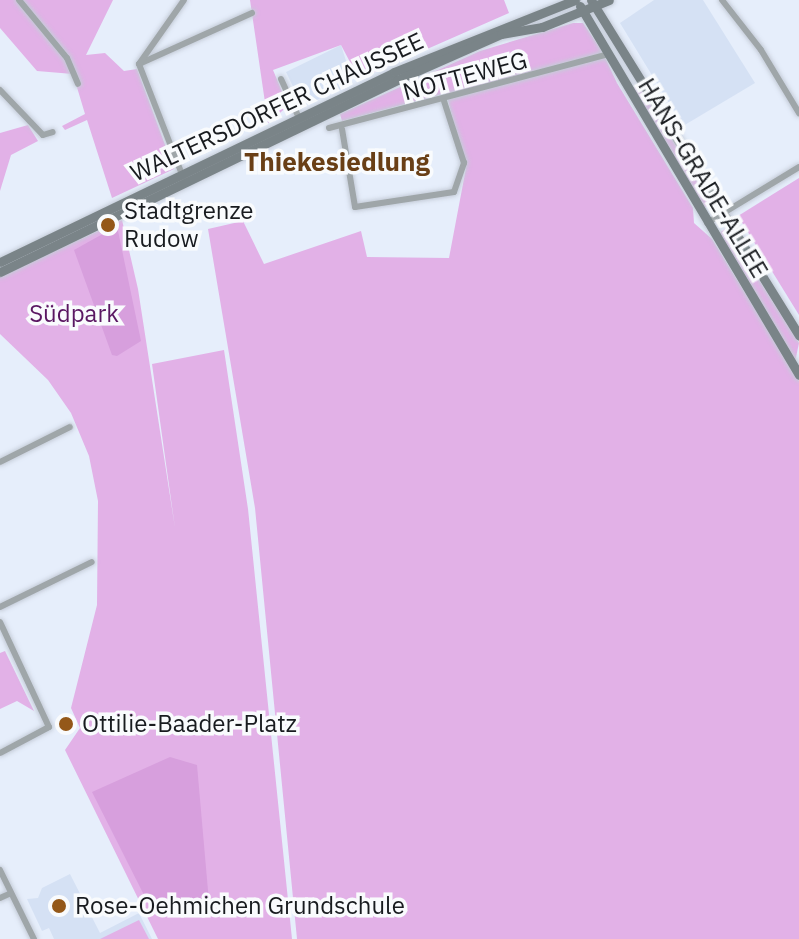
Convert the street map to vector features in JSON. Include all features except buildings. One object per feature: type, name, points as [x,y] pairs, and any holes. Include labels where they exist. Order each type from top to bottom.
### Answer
[{"type":"main road","name":"HANS-GRADE-ALLEE","points":[[575,0],[584,10],[799,375]]},
{"type":"main road","name":"WALTERSDORFER CHAUSSEE","points":[[0,272],[183,178],[488,31],[575,0]]},
{"type":"main road","name":"WALTERSDORFER CHAUSSEE","points":[[300,121],[495,37],[609,0]]},
{"type":"main road","name":"HANS-GRADE-ALLEE","points":[[593,3],[799,336]]},
{"type":"main road","name":"WALTERSDORFER CHAUSSEE","points":[[0,262],[183,178]]},
{"type":"street","points":[[19,0],[67,58],[78,84]]},
{"type":"street","points":[[139,64],[184,0]]},
{"type":"street","points":[[722,0],[761,50],[799,113]]},
{"type":"street","points":[[139,64],[252,13]]},
{"type":"street","name":"NOTTEWEG","points":[[329,128],[342,129],[609,54]]},
{"type":"street","points":[[139,64],[183,178]]},
{"type":"street","points":[[281,79],[300,121]]},
{"type":"street","points":[[1,93],[43,135],[53,132]]},
{"type":"street","points":[[342,129],[355,207],[457,191],[464,163],[444,101]]},
{"type":"street","points":[[707,223],[799,167]]},
{"type":"street","points":[[0,462],[70,427]]},
{"type":"street","points":[[0,607],[92,562]]},
{"type":"street","points":[[0,622],[49,727],[0,753]]},
{"type":"street","points":[[0,870],[34,939]]},
{"type":"street","points":[[0,898],[11,893]]},
{"type":"shaded area","points":[[654,0],[703,0],[755,83],[683,126],[620,23]]},
{"type":"shaded area","points":[[341,45],[353,83],[308,104],[300,101],[286,72]]},
{"type":"shaded area","points":[[117,226],[141,341],[117,356],[112,355],[74,250]]},
{"type":"shaded area","points":[[170,757],[197,765],[209,902],[146,899],[92,792]]},
{"type":"shaded area","name":"Rose-Oehmichen Grundschule","points":[[70,874],[100,933],[139,913],[152,939],[54,939],[49,928],[42,931],[27,899],[38,898],[42,888]]},
{"type":"green space","points":[[0,0],[113,0],[86,55],[105,53],[124,71],[137,69],[174,169],[112,198],[87,120],[65,130],[62,126],[85,114],[73,74],[37,71],[0,28]]},
{"type":"green space","points":[[250,0],[504,0],[509,13],[359,79],[341,45],[273,70],[288,106],[268,123]]},
{"type":"green space","points":[[573,23],[583,23],[602,51],[617,83],[693,208],[694,223],[712,239],[799,381],[799,939],[297,939],[255,508],[208,229],[243,221],[264,264],[361,231],[367,257],[449,258],[466,168],[446,93],[342,121],[340,114],[480,51]]},
{"type":"green space","points":[[640,84],[714,202],[703,208],[630,90]]},
{"type":"green space","points":[[28,125],[38,141],[11,155],[0,191],[0,133]]},
{"type":"green space","points":[[799,178],[799,315],[738,216]]},
{"type":"green space","name":"Südpark","points":[[122,220],[138,289],[175,528],[152,364],[224,350],[248,509],[292,939],[158,939],[65,750],[80,728],[71,708],[97,605],[98,501],[89,456],[71,413],[48,380],[0,334],[0,276]]},
{"type":"green space","points":[[726,228],[799,343],[795,362],[717,235]]},
{"type":"green space","points":[[5,651],[34,711],[17,701],[0,709],[0,653]]},
{"type":"green space","points":[[139,920],[149,939],[100,939]]},
{"type":"place","name":"Stadtgrenze Rudow","points":[[108,225]]},
{"type":"place","name":"Ottilie-Baader-Platz","points":[[66,724]]},
{"type":"place","name":"Rose-Oehmichen Grundschule","points":[[59,906]]},
{"type":"district","name":"Thiekesiedlung","points":[[337,162]]}]
